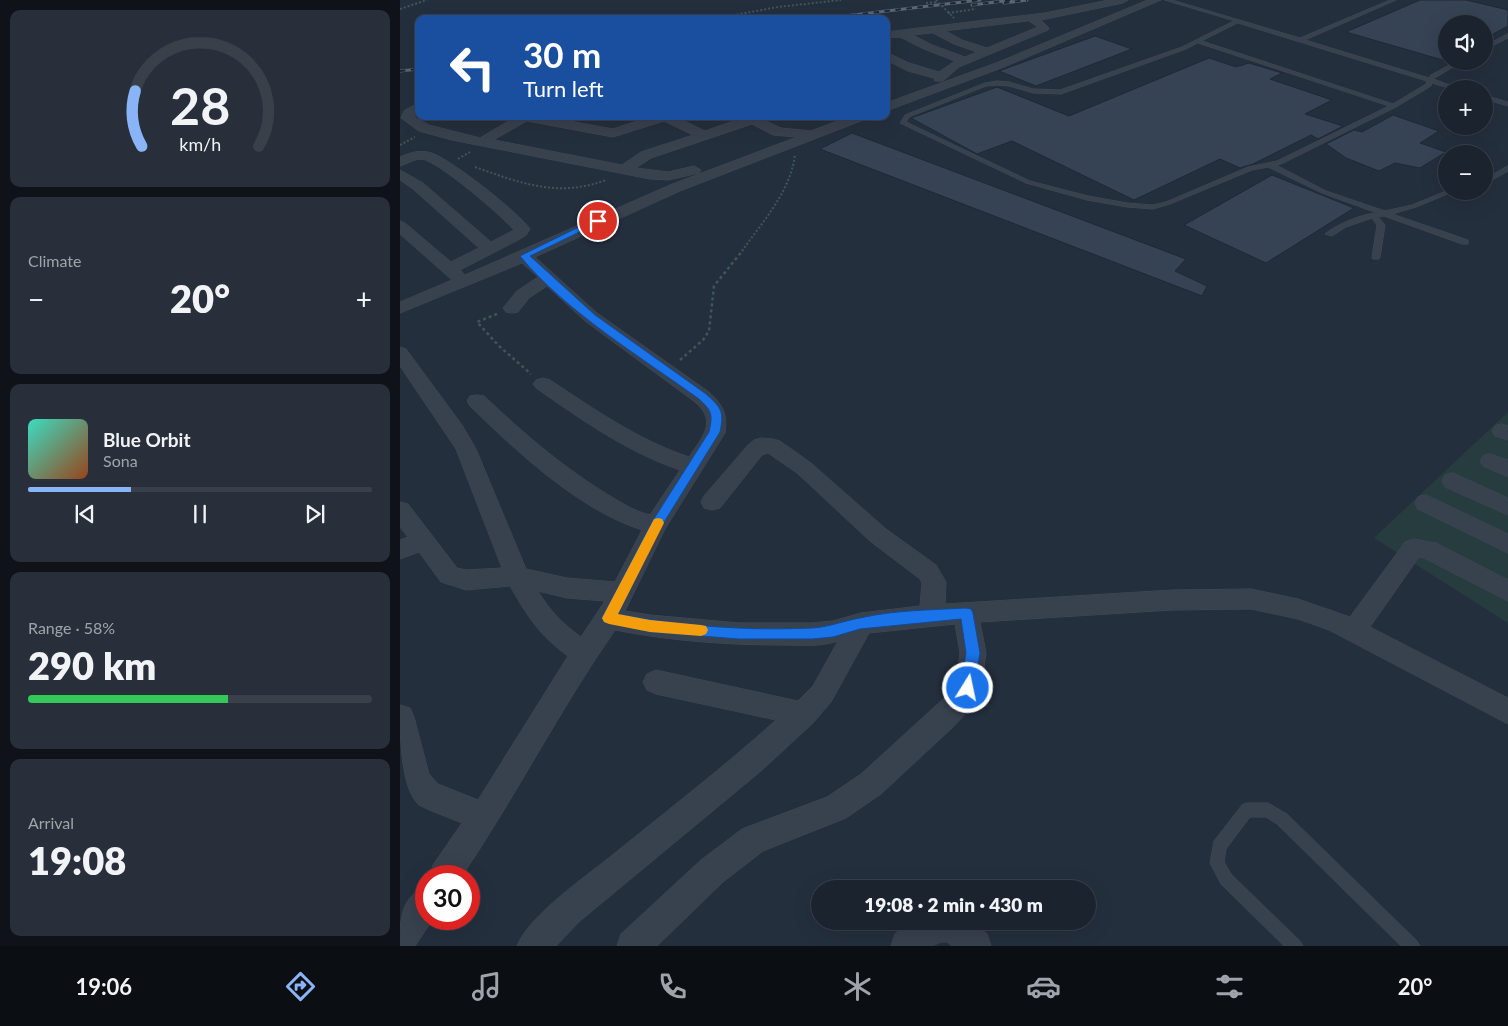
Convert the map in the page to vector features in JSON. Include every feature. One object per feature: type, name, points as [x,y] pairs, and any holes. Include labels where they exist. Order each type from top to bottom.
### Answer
[{"type":"street","points":[[890,34],[934,29],[958,22],[994,22],[1032,18],[1123,0]]},
{"type":"street","points":[[890,105],[939,81],[1000,65],[1156,0]]},
{"type":"street","points":[[939,81],[950,68],[1044,28],[1032,18]]},
{"type":"street","points":[[958,22],[1009,44]]},
{"type":"street","points":[[994,22],[1030,35]]},
{"type":"street","points":[[934,29],[958,42],[988,52]]},
{"type":"street","points":[[901,33],[928,47],[966,61]]},
{"type":"street","points":[[890,57],[939,81]]},
{"type":"street","points":[[890,68],[901,64]]},
{"type":"street","points":[[415,110],[408,114],[408,118],[416,124],[440,133],[650,175],[668,176],[686,172],[777,140],[788,134]]},
{"type":"street","points":[[482,142],[521,120]]},
{"type":"street","points":[[542,120],[613,133],[654,120]]},
{"type":"street","points":[[674,120],[706,136]]},
{"type":"street","points":[[624,170],[646,155],[706,136],[746,120]]},
{"type":"street","points":[[758,120],[771,129],[788,134],[819,133]]},
{"type":"street","points":[[400,308],[524,256],[564,236],[675,188],[852,120]]},
{"type":"street","points":[[400,162],[414,156],[430,157],[455,173],[520,226],[521,232],[450,270]]},
{"type":"street","points":[[400,174],[418,186],[489,249]]},
{"type":"street","points":[[400,226],[462,282]]},
{"type":"street","points":[[451,865],[484,817],[584,653],[609,618],[656,525],[715,432],[717,420],[716,408],[591,317],[547,279],[524,256]]},
{"type":"street","points":[[512,308],[527,291],[547,279]]},
{"type":"street","points":[[400,353],[466,448],[517,576],[535,608],[556,632],[584,653]]},
{"type":"street","points":[[543,384],[627,439],[665,458],[692,466]]},
{"type":"street","points":[[477,401],[524,446],[581,488],[614,508],[646,523],[656,525]]},
{"type":"street","points":[[712,502],[755,450],[761,446],[773,446],[804,468],[878,535],[928,572],[934,582],[932,615]]},
{"type":"street","points":[[1453,481],[1508,507]]},
{"type":"street","points":[[1426,503],[1508,544]]},
{"type":"street","points":[[400,510],[448,575],[473,580],[517,576],[567,588],[622,593]]},
{"type":"street","points":[[400,550],[422,540]]},
{"type":"street","points":[[1354,630],[1413,548],[1428,549],[1508,590]]},
{"type":"street","points":[[609,618],[650,626],[739,634],[812,634],[833,632],[860,623],[932,615],[1172,600],[1250,599],[1298,609],[1354,630],[1508,712]]},
{"type":"street","points":[[633,946],[712,870],[754,840],[792,826],[843,803],[871,784],[962,700],[968,688],[973,653],[966,613]]},
{"type":"street","points":[[533,946],[570,910],[751,761],[803,714],[822,694],[860,623]]},
{"type":"street","points":[[656,682],[803,714]]},
{"type":"street","points":[[400,717],[416,782],[428,794],[484,817]]},
{"type":"street","points":[[400,940],[415,918]]},
{"type":"street","points":[[907,946],[924,931],[938,925],[951,926],[968,938],[975,946]]},
{"type":"lane","points":[[1167,0],[1438,83]]},
{"type":"lane","points":[[1300,40],[1394,0]]},
{"type":"lane","points":[[1238,22],[1198,41],[1110,76],[1060,92],[1033,91],[1009,84],[985,85],[907,116],[903,122],[1028,182],[1087,198],[1127,205],[1153,207],[1168,203],[1250,168],[1270,165],[1290,158],[1394,106],[1429,85],[1433,76],[1444,70]]},
{"type":"lane","points":[[1493,44],[1508,36]]},
{"type":"lane","points":[[1198,41],[1394,106]]},
{"type":"lane","points":[[1493,100],[1508,104]]},
{"type":"lane","points":[[1270,165],[1324,192],[1377,214],[1465,242]]},
{"type":"lane","points":[[1493,177],[1508,168]]},
{"type":"lane","points":[[1329,234],[1343,225],[1377,214],[1414,206],[1438,197]]},
{"type":"lane","points":[[1376,256],[1381,225],[1377,214]]},
{"type":"lane","points":[[1295,946],[1226,879],[1217,863],[1219,846],[1247,810],[1268,810],[1282,819],[1412,946]]},
{"type":"path","points":[[400,9],[427,0]]},
{"type":"path","points":[[742,15],[778,7],[841,0]]},
{"type":"path","points":[[926,3],[937,1],[958,22]]},
{"type":"path","points":[[948,12],[976,8]]},
{"type":"path","points":[[464,164],[458,159],[482,142]]},
{"type":"path","points":[[667,372],[703,340],[709,331],[714,286],[727,272],[779,199],[793,171],[795,150]]},
{"type":"path","points":[[472,166],[539,188],[566,189],[590,188],[624,170]]},
{"type":"path","points":[[512,308],[477,322],[500,346],[543,384]]},
{"type":"green space","points":[[1508,412],[1508,623],[1374,538]]},
{"type":"building","points":[[1420,0],[1466,0],[1508,10],[1508,26],[1493,34],[1493,15],[1438,15],[1438,59],[1346,32]]},
{"type":"building","points":[[1095,36],[1132,49],[1036,86],[999,71]]},
{"type":"building","points":[[1209,58],[1236,67],[1249,63],[1282,73],[1270,79],[1332,100],[1305,114],[1343,126],[1318,139],[1311,135],[1253,164],[1240,168],[1220,159],[1134,200],[1012,141],[977,154],[911,118],[997,87],[1069,116]]},
{"type":"building","points":[[1393,115],[1438,131],[1420,143],[1438,149],[1438,157],[1420,168],[1395,163],[1379,171],[1346,158],[1326,144],[1354,130],[1362,132]]},
{"type":"building","points":[[852,133],[1186,259],[1175,271],[1207,286],[1202,296],[820,149]]},
{"type":"building","points":[[1272,175],[1354,208],[1266,263],[1184,225]]},
{"type":"railway","points":[[853,15],[980,0]]},
{"type":"railway","points":[[972,5],[1011,0]]},
{"type":"railway","points":[[1004,3],[1027,0]]},
{"type":"railway","points":[[400,71],[415,69]]},
{"type":"slow traffic","points":[[658,523],[609,618],[650,626],[701,630]]},
{"type":"route","points":[[598,221],[524,256],[547,279],[591,317],[716,408],[717,420],[715,432],[656,525],[609,618],[650,626],[739,634],[812,634],[833,632],[860,623],[966,613],[973,653],[968,688]]}]
